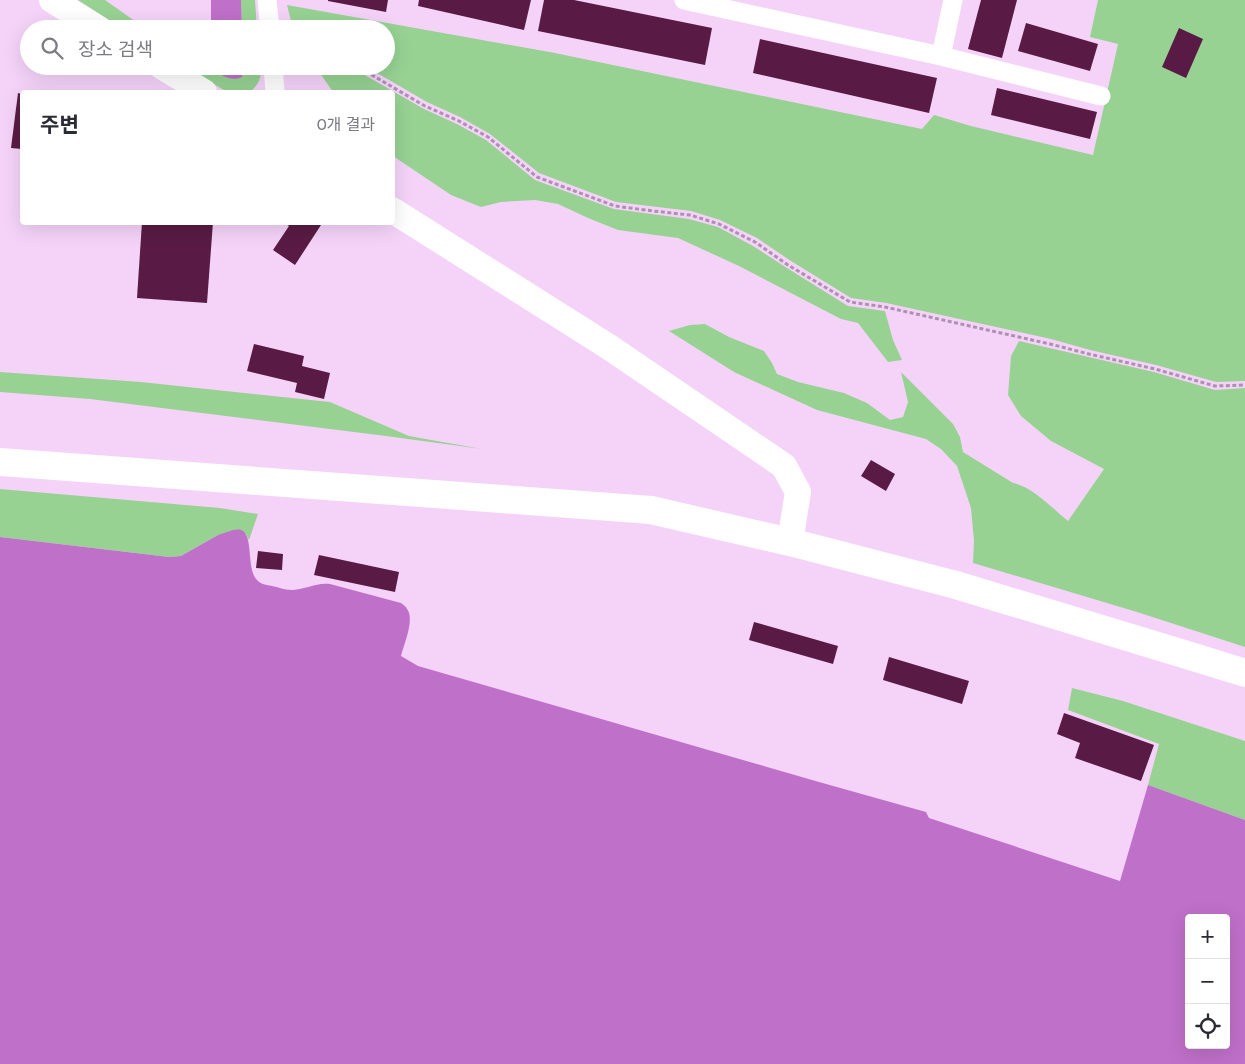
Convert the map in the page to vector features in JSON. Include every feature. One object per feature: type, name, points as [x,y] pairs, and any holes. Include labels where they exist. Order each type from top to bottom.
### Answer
[{"type":"highway","points":[[0,462],[650,510],[790,542],[956,585],[1245,673]]},
{"type":"main road","points":[[52,0],[84,20]]},
{"type":"main road","points":[[176,75],[201,90]]},
{"type":"main road","points":[[395,212],[609,347],[784,466],[798,492],[790,542]]},
{"type":"street","points":[[267,0],[269,20]]},
{"type":"street","points":[[684,0],[941,56],[1101,96]]},
{"type":"street","points":[[941,56],[953,0]]},
{"type":"street","points":[[274,75],[275,90]]},
{"type":"path","points":[[372,75],[425,106],[459,121],[488,137],[537,177],[615,206],[652,212],[690,215],[719,224],[755,242],[788,265],[850,302],[885,307],[1050,344],[1155,369],[1215,386],[1245,385]]},
{"type":"green space","points":[[78,0],[105,0],[133,20],[109,20]]},
{"type":"green space","points":[[241,0],[255,0],[256,20],[242,20]]},
{"type":"green space","points":[[1098,0],[1245,0],[1245,381],[1216,382],[1051,339],[886,303],[851,298],[757,238],[720,220],[691,211],[616,202],[539,173],[490,134],[460,117],[427,102],[380,75],[395,75],[395,24],[555,53],[922,129],[934,115],[971,126],[1093,155],[1118,44],[1090,37]]},
{"type":"green space","points":[[287,5],[371,20],[291,20]]},
{"type":"green space","points":[[199,75],[232,75],[242,77],[242,75],[261,75],[258,84],[252,90],[224,90]]},
{"type":"green space","points":[[321,75],[365,75],[391,90],[332,90]]},
{"type":"green space","points":[[395,92],[486,140],[535,180],[614,209],[689,219],[718,227],[753,246],[848,306],[885,311],[893,340],[902,360],[888,362],[858,323],[841,319],[739,266],[678,238],[618,230],[558,204],[535,200],[501,202],[481,207],[451,195],[395,157]]},
{"type":"green space","points":[[705,324],[729,337],[764,351],[777,374],[798,382],[844,393],[867,403],[890,420],[903,417],[908,402],[901,372],[953,424],[960,437],[963,452],[1013,483],[1035,493],[1068,521],[1104,469],[1051,441],[1021,416],[1008,395],[1011,356],[1019,341],[1154,372],[1215,390],[1245,388],[1245,647],[1137,612],[973,563],[974,541],[971,508],[957,466],[941,449],[926,439],[817,410],[734,372],[669,331],[690,325]]},
{"type":"green space","points":[[0,372],[141,382],[330,402],[409,436],[482,449],[90,399],[0,392]]},
{"type":"green space","points":[[0,489],[220,508],[258,514],[249,540],[246,534],[218,535],[181,556],[169,557],[0,537]]},
{"type":"green space","points":[[1072,688],[1123,701],[1245,741],[1245,820],[1148,785],[1159,744],[1068,710]]},
{"type":"shaded area","points":[[211,0],[241,0],[242,20],[211,20]]},
{"type":"shaded area","points":[[222,75],[242,75],[242,77],[234,79]]},
{"type":"shaded area","points":[[233,530],[241,530],[247,538],[254,575],[262,583],[291,590],[320,584],[330,584],[401,603],[407,608],[410,619],[401,656],[418,666],[926,812],[929,818],[1120,881],[1148,785],[1245,820],[1245,1064],[0,1064],[0,537],[169,557],[181,556],[218,535]]},
{"type":"building","points":[[328,0],[388,0],[386,12]]},
{"type":"building","points":[[419,0],[531,0],[524,30],[418,6]]},
{"type":"building","points":[[544,0],[574,0],[712,28],[705,65],[538,31]]},
{"type":"building","points":[[981,0],[1017,0],[1002,58],[968,49]]},
{"type":"building","points":[[1026,23],[1098,44],[1090,71],[1018,51]]},
{"type":"building","points":[[1179,28],[1203,39],[1186,78],[1162,67]]},
{"type":"building","points":[[760,39],[937,78],[929,113],[753,73]]},
{"type":"building","points":[[997,88],[1097,112],[1090,139],[991,115]]},
{"type":"building","points":[[18,93],[20,94],[20,149],[11,148]]},
{"type":"building","points":[[142,225],[213,225],[207,303],[137,298]]},
{"type":"building","points":[[288,225],[321,225],[295,265],[273,250],[289,226]]},
{"type":"building","points":[[254,344],[304,356],[302,366],[330,373],[324,399],[295,392],[297,383],[247,371]]},
{"type":"building","points":[[871,460],[895,474],[886,491],[861,476]]},
{"type":"building","points":[[258,551],[283,554],[282,570],[256,568]]},
{"type":"building","points":[[319,555],[399,572],[395,592],[314,575]]},
{"type":"building","points":[[754,622],[838,646],[833,664],[749,640]]},
{"type":"building","points":[[889,657],[969,681],[962,704],[883,680]]},
{"type":"building","points":[[1064,713],[1154,745],[1141,781],[1075,758],[1080,743],[1057,734]]}]
